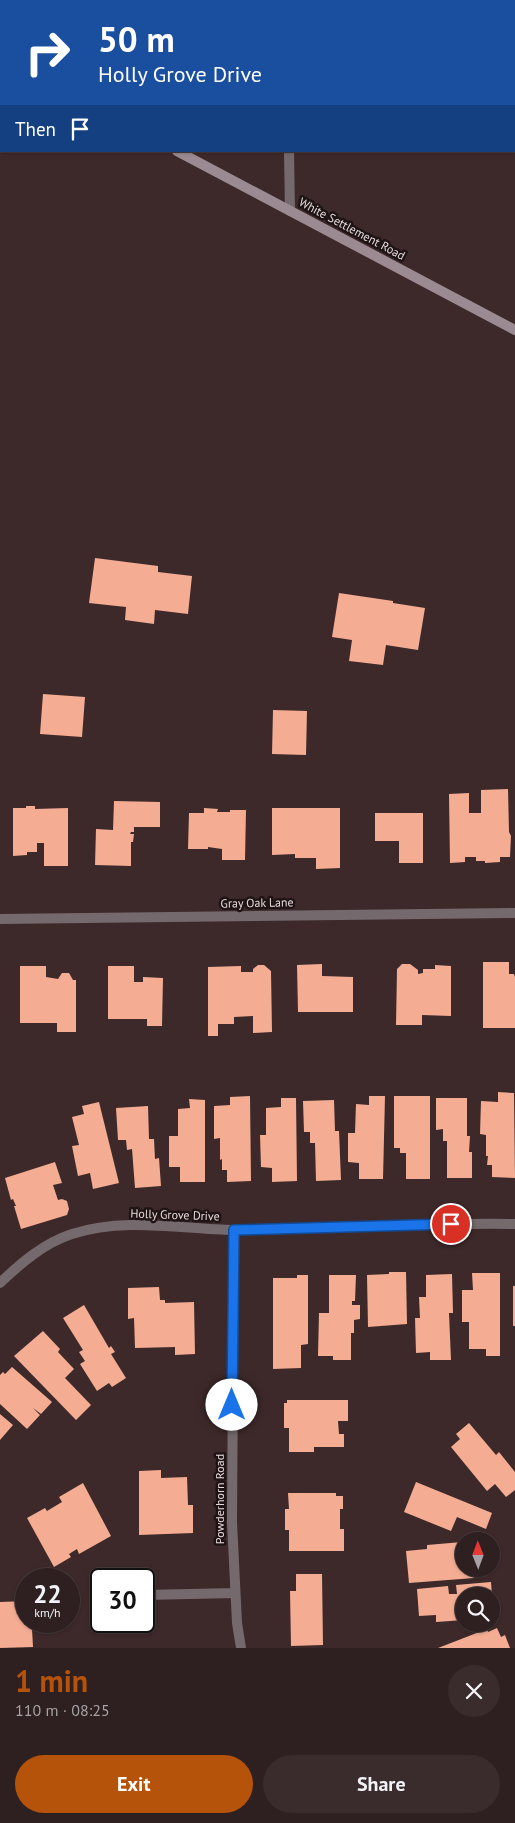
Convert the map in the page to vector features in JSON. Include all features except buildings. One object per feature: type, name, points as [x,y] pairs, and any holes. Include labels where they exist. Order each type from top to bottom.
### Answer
[{"type":"main road","name":"White Settlement Road","points":[[179,152],[515,330]]},
{"type":"street","points":[[290,152],[290,210]]},
{"type":"street","name":"Gray Oak Lane","points":[[0,919],[515,913]]},
{"type":"street","name":"Holly Grove Drive","points":[[0,1282],[17,1266],[43,1247],[71,1234],[106,1227],[149,1224],[234,1230],[471,1223],[515,1224]]},
{"type":"street","name":"Powderhorn Road","points":[[234,1230],[232,1522],[237,1623],[242,1648]]},
{"type":"street","points":[[155,1595],[235,1594]]},
{"type":"route","points":[[232,1405],[234,1230],[451,1224]]}]
